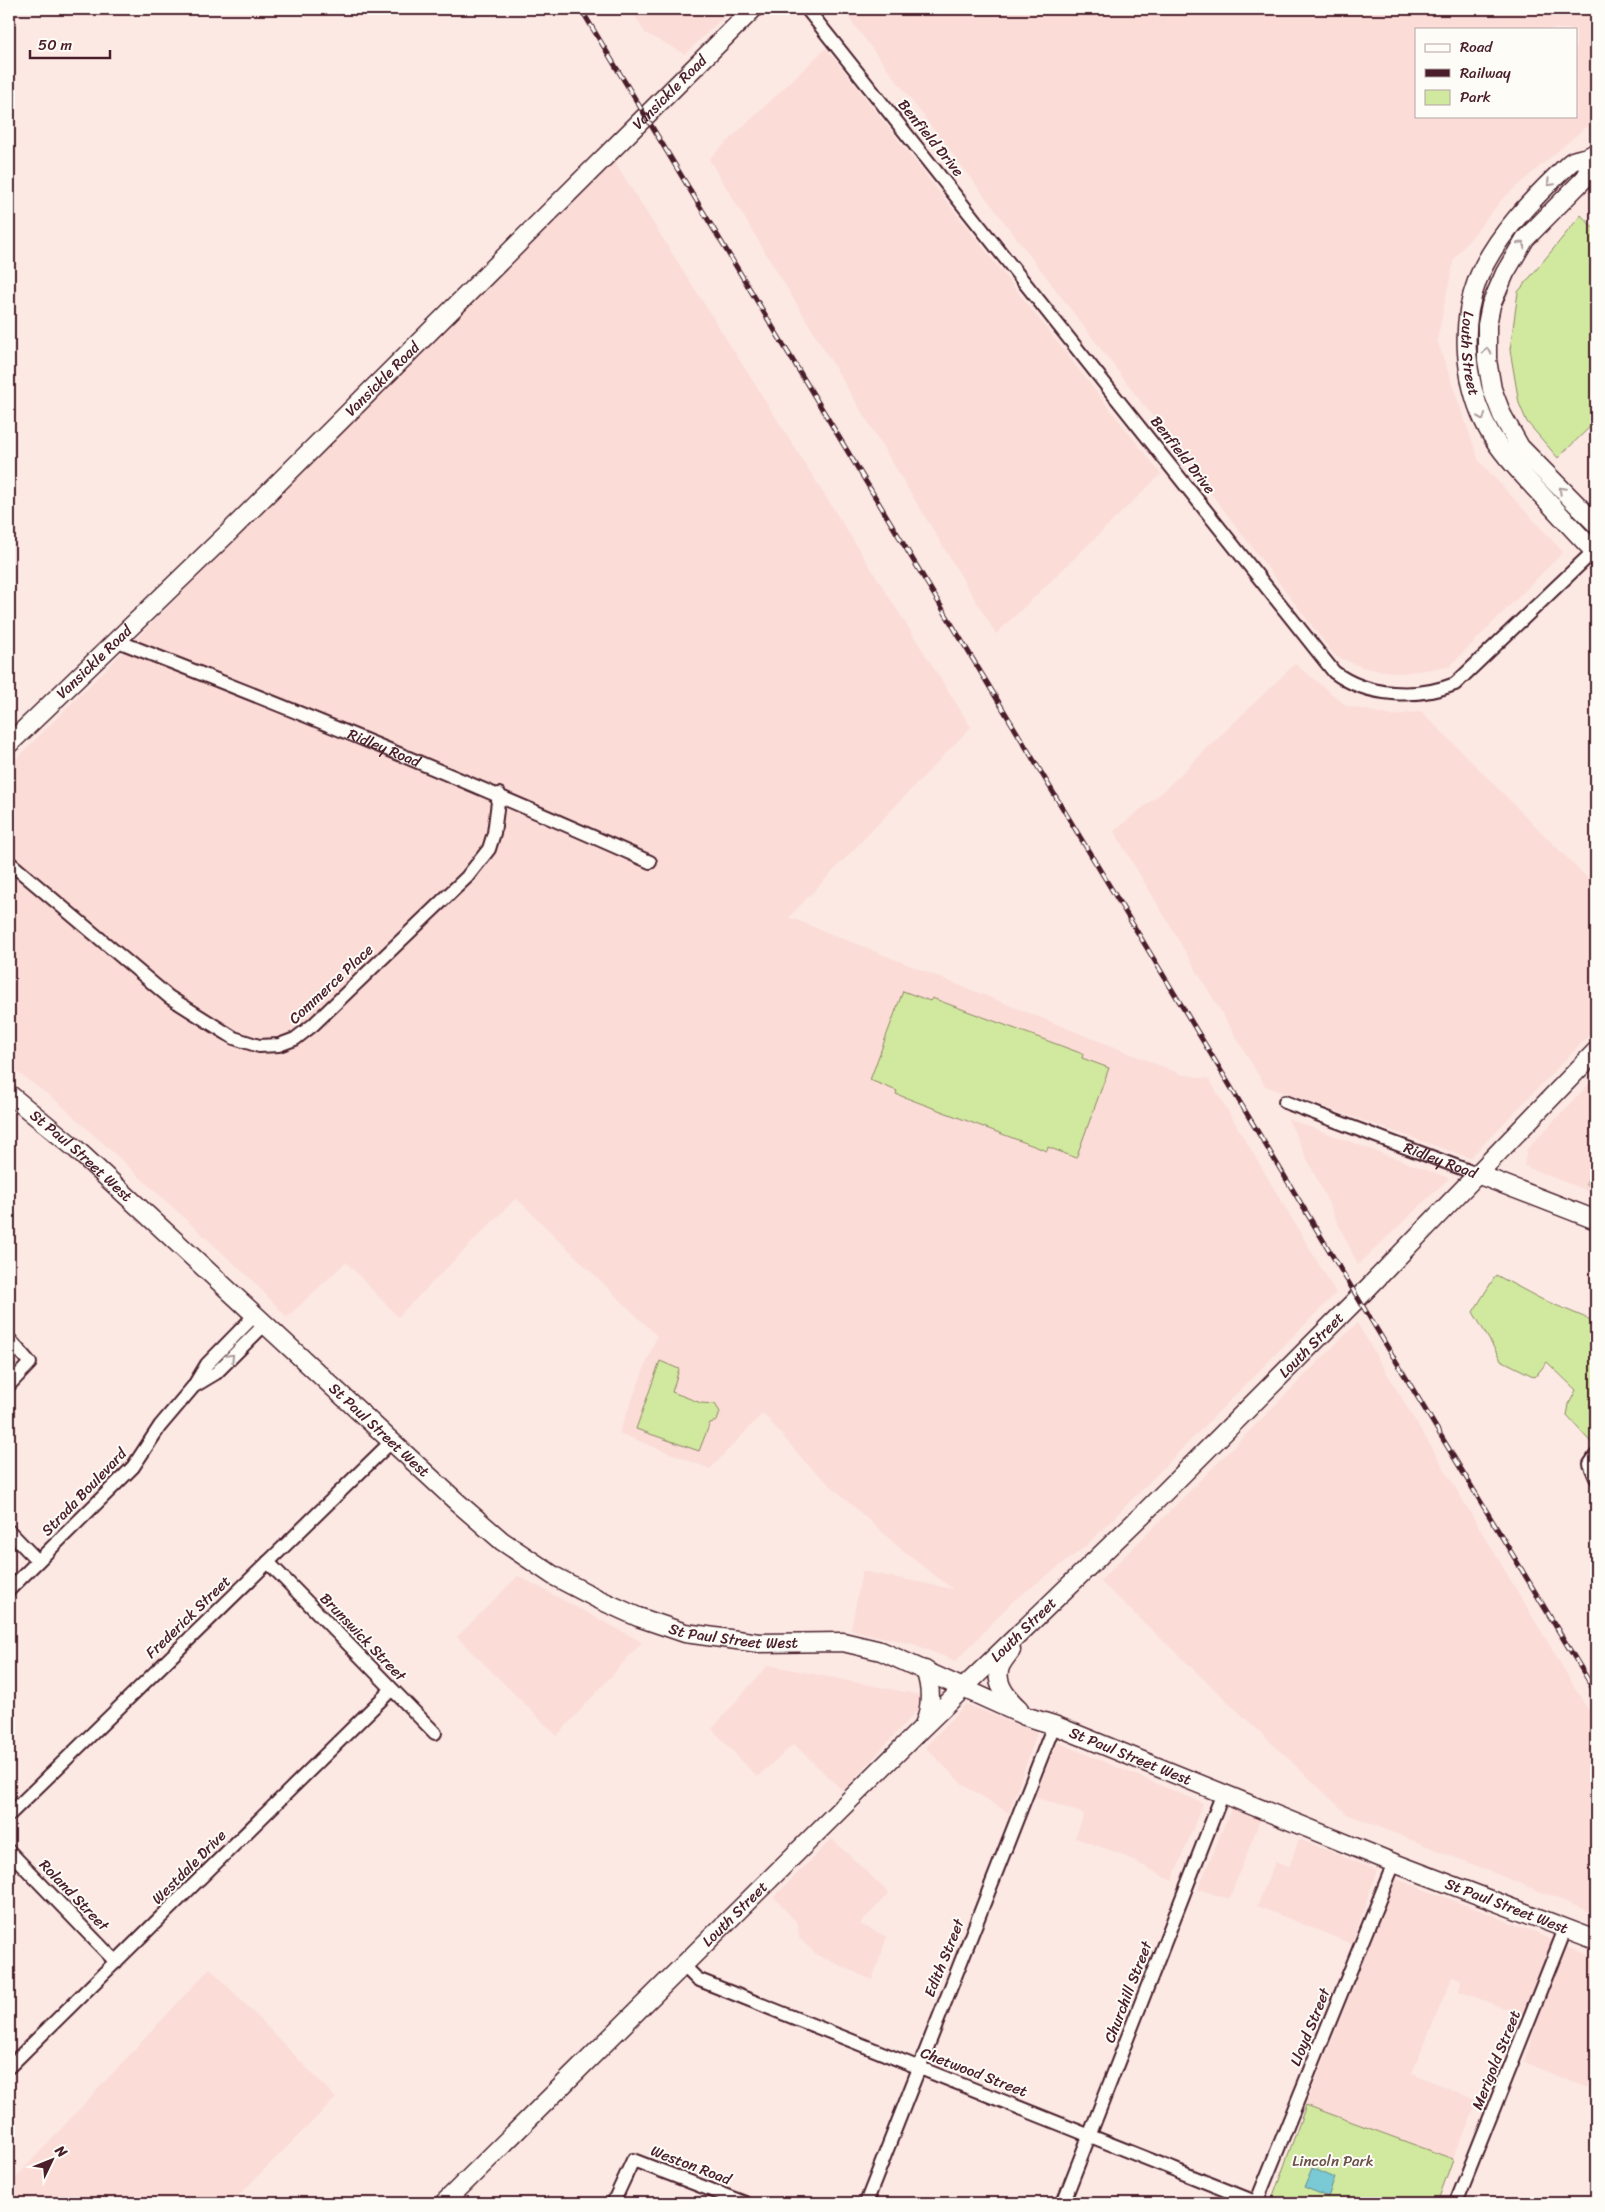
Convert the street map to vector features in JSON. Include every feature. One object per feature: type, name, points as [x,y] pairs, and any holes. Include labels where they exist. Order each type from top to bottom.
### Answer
[{"type":"main road","name":"Vansickle Road","points":[[9,744],[228,533],[753,9]]},
{"type":"main road","name":"Louth Street","points":[[1593,155],[1572,161],[1504,235],[1476,284],[1468,323],[1467,360],[1473,393],[1484,422],[1507,458],[1595,551]]},
{"type":"main road","name":"Louth Street","points":[[1593,155],[1587,176],[1525,239],[1504,273],[1491,305],[1487,360],[1492,389],[1502,416],[1520,448],[1596,524]]},
{"type":"main road","name":"Louth Street","points":[[444,2203],[924,1725],[1220,1438],[1596,1052]]},
{"type":"main road","name":"St Paul Street West","points":[[9,1094],[76,1149],[261,1319],[391,1442],[502,1540],[554,1576],[638,1617],[685,1633],[759,1643],[843,1642],[881,1651],[965,1687],[1025,1716],[1054,1725],[1394,1862],[1596,1940]]},
{"type":"main road","name":"Ridley Road","points":[[1477,1174],[1596,1220]]},
{"type":"main road","points":[[1025,1716],[1006,1696],[999,1675],[1000,1668],[1026,1627]]},
{"type":"main road","points":[[924,1670],[931,1691],[930,1707],[924,1725]]},
{"type":"street","name":"Benfield Drive","points":[[807,9],[1334,672],[1348,683],[1395,694],[1438,691],[1455,684],[1595,551]]},
{"type":"street","name":"Ridley Road","points":[[115,640],[267,699],[499,794],[650,862]]},
{"type":"street","name":"Commerce Place","points":[[9,862],[169,997],[234,1038],[259,1046],[279,1045],[296,1039],[313,1025],[467,877],[489,848],[494,833],[499,794]]},
{"type":"street","name":"Ridley Road","points":[[1285,1102],[1477,1174]]},
{"type":"street","name":"Strada Boulevard","points":[[9,1590],[133,1467],[170,1413],[194,1387],[207,1364],[261,1319]]},
{"type":"street","points":[[9,1339],[30,1363],[9,1385]]},
{"type":"street","name":"Frederick Street","points":[[9,1815],[391,1442]]},
{"type":"street","points":[[1596,1456],[1590,1464],[1596,1478]]},
{"type":"street","points":[[9,1530],[38,1561]]},
{"type":"street","name":"Brunswick Street","points":[[268,1562],[435,1733]]},
{"type":"street","name":"Westdale Drive","points":[[9,2067],[391,1690]]},
{"type":"street","name":"Edith Street","points":[[866,2203],[1054,1725]]},
{"type":"street","name":"Churchill Street","points":[[1063,2203],[1223,1793]]},
{"type":"street","name":"Roland Street","points":[[9,1851],[116,1962]]},
{"type":"street","name":"Lloyd Street","points":[[1257,2203],[1394,1862]]},
{"type":"street","name":"Merigold Street","points":[[1456,2203],[1565,1929]]},
{"type":"street","name":"Chetwood Street","points":[[682,1964],[697,1979],[1090,2134],[1257,2203]]},
{"type":"street","name":"Weston Road","points":[[613,2203],[633,2160],[745,2203]]},
{"type":"shaded area","points":[[631,9],[732,9],[685,54],[645,33]]},
{"type":"shaded area","points":[[842,9],[1596,9],[1596,118],[1502,199],[1454,259],[1437,340],[1479,461],[1563,552],[1449,667],[1400,673],[1365,668],[1335,656]]},
{"type":"shaded area","points":[[826,48],[1161,474],[996,634],[709,159]]},
{"type":"shaded area","points":[[614,161],[971,727],[789,917],[1181,1074],[1209,1079],[1336,1293],[1086,1546],[1013,1601],[956,1661],[913,1644],[851,1630],[862,1571],[953,1589],[904,1552],[806,1463],[763,1413],[710,1469],[619,1433],[657,1336],[516,1198],[398,1317],[346,1262],[287,1317],[251,1279],[58,1102],[9,1066],[9,766]]},
{"type":"shaded area","points":[[1295,664],[1347,706],[1392,716],[1421,711],[1596,887],[1596,1028],[1470,1158],[1265,1086],[1114,831],[1161,793]]},
{"type":"shaded area","points":[[1596,1077],[1596,1194],[1524,1166],[1527,1149]]},
{"type":"shaded area","points":[[1288,1119],[1449,1178],[1358,1265]]},
{"type":"shaded area","points":[[1357,1323],[1596,1723],[1596,1914],[1347,1814],[1100,1581]]},
{"type":"shaded area","points":[[518,1576],[642,1642],[557,1736],[457,1637]]},
{"type":"shaded area","points":[[768,1665],[920,1695],[921,1706],[843,1791],[794,1744],[757,1777],[712,1729]]},
{"type":"shaded area","points":[[966,1704],[1037,1733],[1009,1813],[962,1784],[925,1747]]},
{"type":"shaded area","points":[[1057,1742],[1203,1803],[1172,1881],[1119,1853],[1075,1838],[1084,1814],[1035,1797]]},
{"type":"shaded area","points":[[1231,1809],[1260,1820],[1229,1899],[1198,1889]]},
{"type":"shaded area","points":[[832,1839],[889,1893],[860,1924],[887,1937],[872,1980],[817,1955],[799,1938],[798,1924],[774,1897]]},
{"type":"shaded area","points":[[1299,1839],[1377,1870],[1352,1944],[1257,1906],[1275,1862],[1289,1867]]},
{"type":"shaded area","points":[[1396,1879],[1487,1913],[1596,1958],[1596,2059],[1587,2089],[1525,2062],[1537,2021],[1459,1991],[1461,1980],[1453,1976],[1412,2073],[1478,2101],[1453,2159],[1306,2105]]},
{"type":"shaded area","points":[[210,1968],[336,2098],[231,2203],[9,2203],[9,2185]]},
{"type":"green space","points":[[1581,215],[1596,231],[1596,421],[1558,458],[1527,422],[1519,403],[1510,350],[1518,292]]},
{"type":"green space","points":[[903,991],[930,1001],[932,998],[1083,1054],[1082,1058],[1109,1068],[1076,1158],[1048,1147],[1047,1151],[896,1094],[897,1091],[870,1080]]},
{"type":"green space","points":[[1596,1157],[1596,1188],[1586,1184]]},
{"type":"green space","points":[[1496,1275],[1541,1299],[1596,1322],[1596,1448],[1567,1416],[1569,1404],[1576,1390],[1547,1362],[1535,1377],[1501,1360],[1473,1312]]},
{"type":"green space","points":[[660,1361],[679,1369],[672,1392],[701,1403],[715,1404],[720,1412],[717,1421],[710,1423],[699,1451],[636,1429]]},
{"type":"green space","name":"Lincoln Park","points":[[1306,2105],[1453,2159],[1437,2203],[1289,2203],[1273,2197]]},
{"type":"water","points":[[1312,2168],[1335,2178],[1328,2197],[1304,2187]]},
{"type":"railway","points":[[581,9],[1596,1693]]}]
